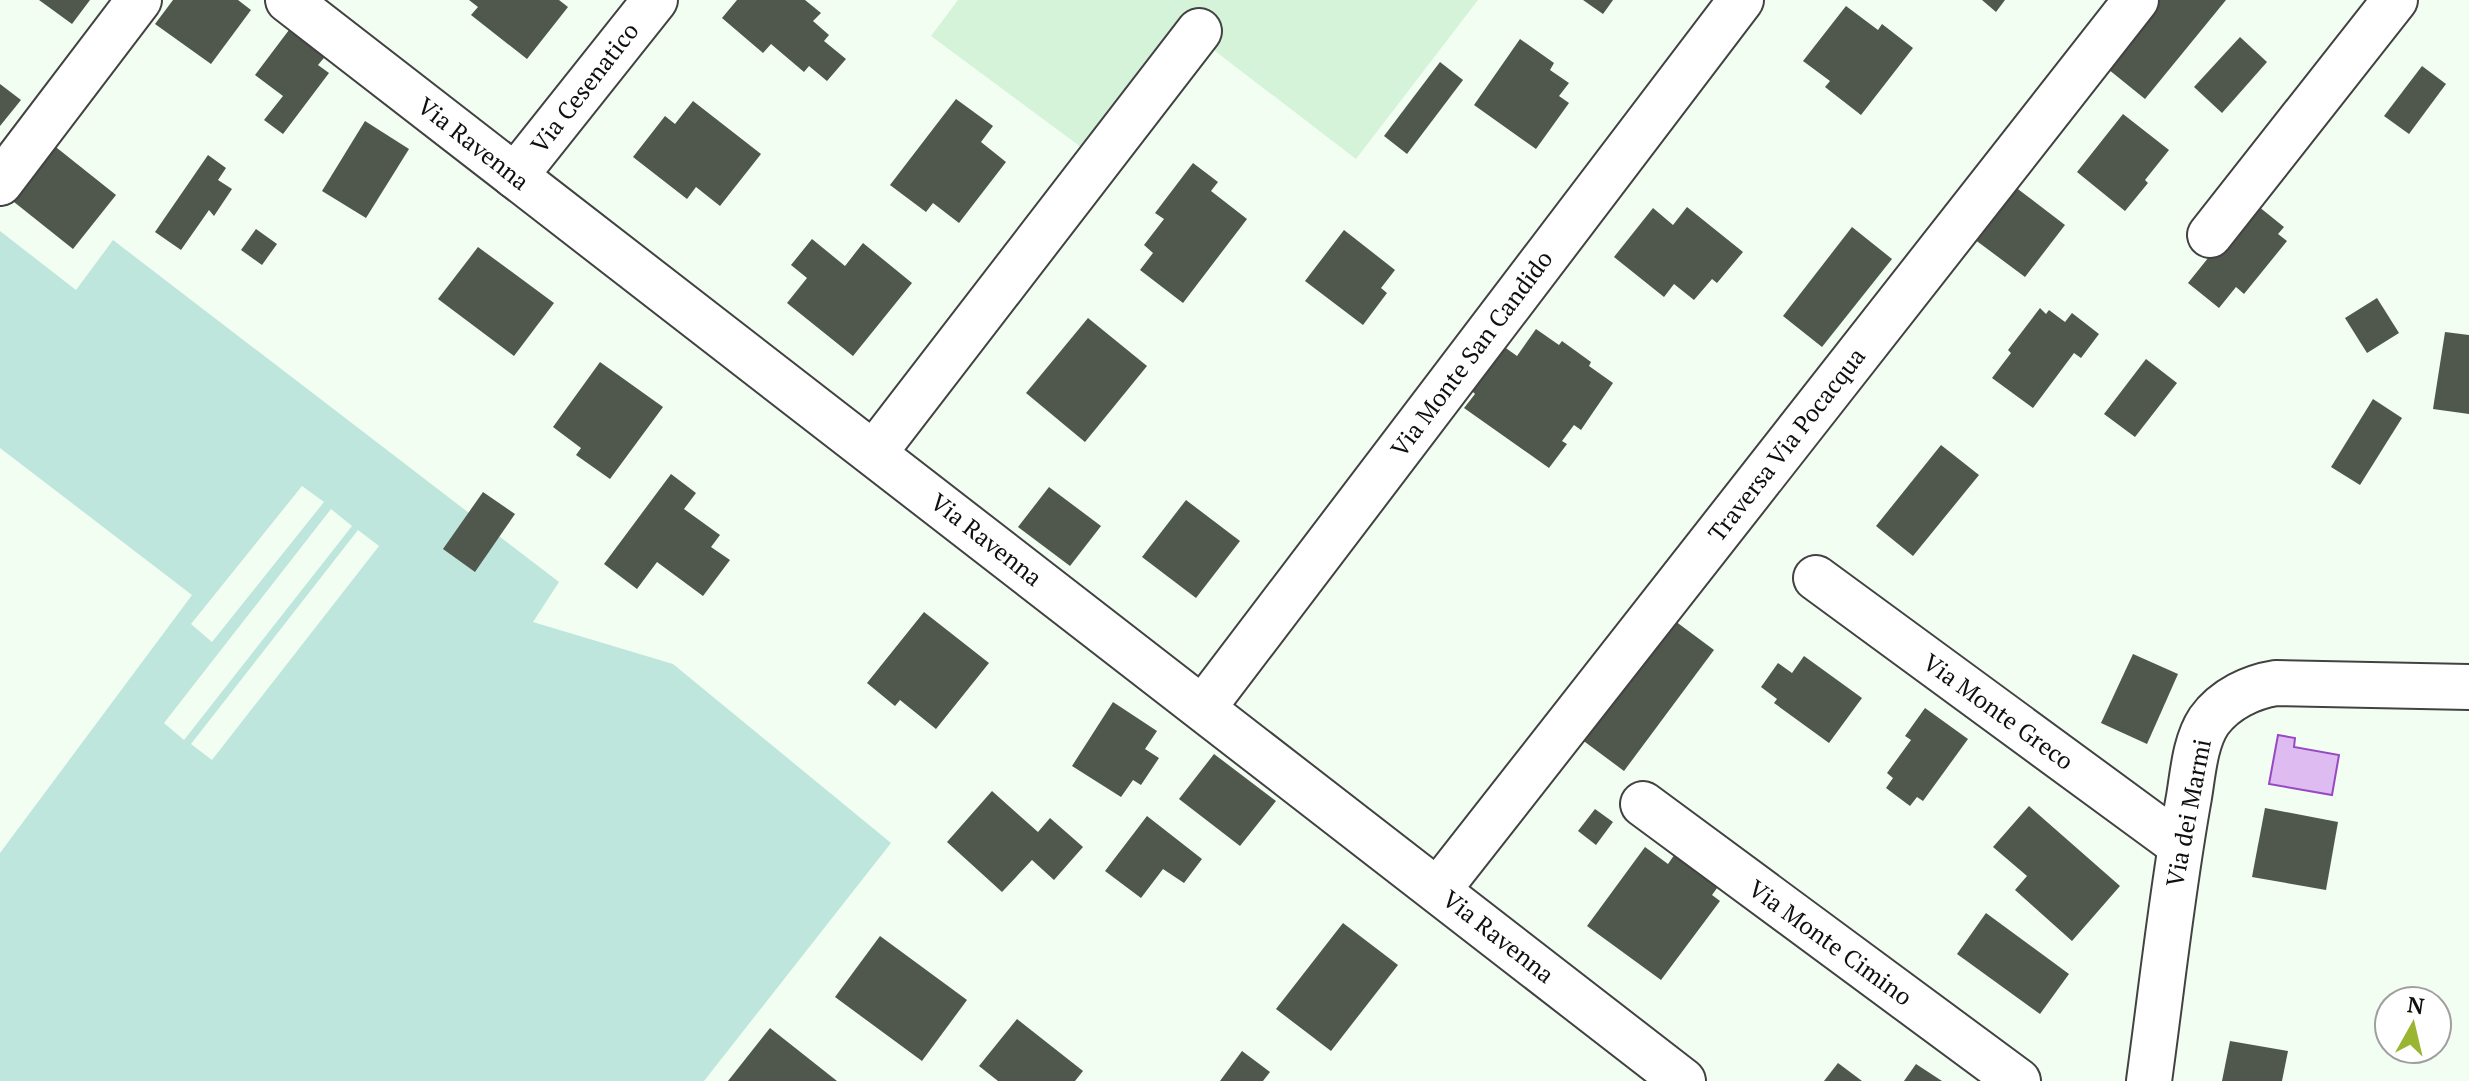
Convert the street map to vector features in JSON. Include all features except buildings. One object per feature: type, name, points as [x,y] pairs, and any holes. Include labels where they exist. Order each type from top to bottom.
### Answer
[{"type":"street","points":[[0,183],[139,0]]},
{"type":"street","name":"Via Cesenatico","points":[[515,176],[655,0]]},
{"type":"street","name":"Via Monte San Candido","points":[[1203,708],[1741,0]]},
{"type":"street","name":"Traversa Via Pocacqua","points":[[1438,890],[2136,0]]},
{"type":"street","points":[[2210,235],[2395,0]]},
{"type":"street","name":"Via Ravenna","points":[[316,8],[515,176],[1683,1081]]},
{"type":"street","points":[[874,453],[1199,31]]},
{"type":"street","name":"Via Monte Greco","points":[[1816,578],[2180,845]]},
{"type":"street","name":"Via dei Marmi","points":[[2149,1081],[2180,845],[2197,755],[2210,720],[2227,704],[2251,689],[2276,683],[2469,687]]},
{"type":"street","name":"Via Monte Cimino","points":[[1643,804],[2018,1081]]},
{"type":"green space","points":[[958,0],[1478,0],[1356,159],[1185,28],[1089,153],[931,36]]},
{"type":"shaded area","points":[[0,231],[76,290],[113,240],[559,582],[533,622],[673,664],[891,843],[704,1081],[0,1081],[0,853],[192,595],[0,448]],"holes":[[[302,486],[324,502],[212,642],[191,624]],[[331,509],[352,526],[184,740],[164,723]],[[358,530],[379,546],[212,760],[191,744]]]},
{"type":"shaded area","points":[[2278,735],[2295,738],[2294,747],[2339,755],[2332,795],[2269,784]]}]
